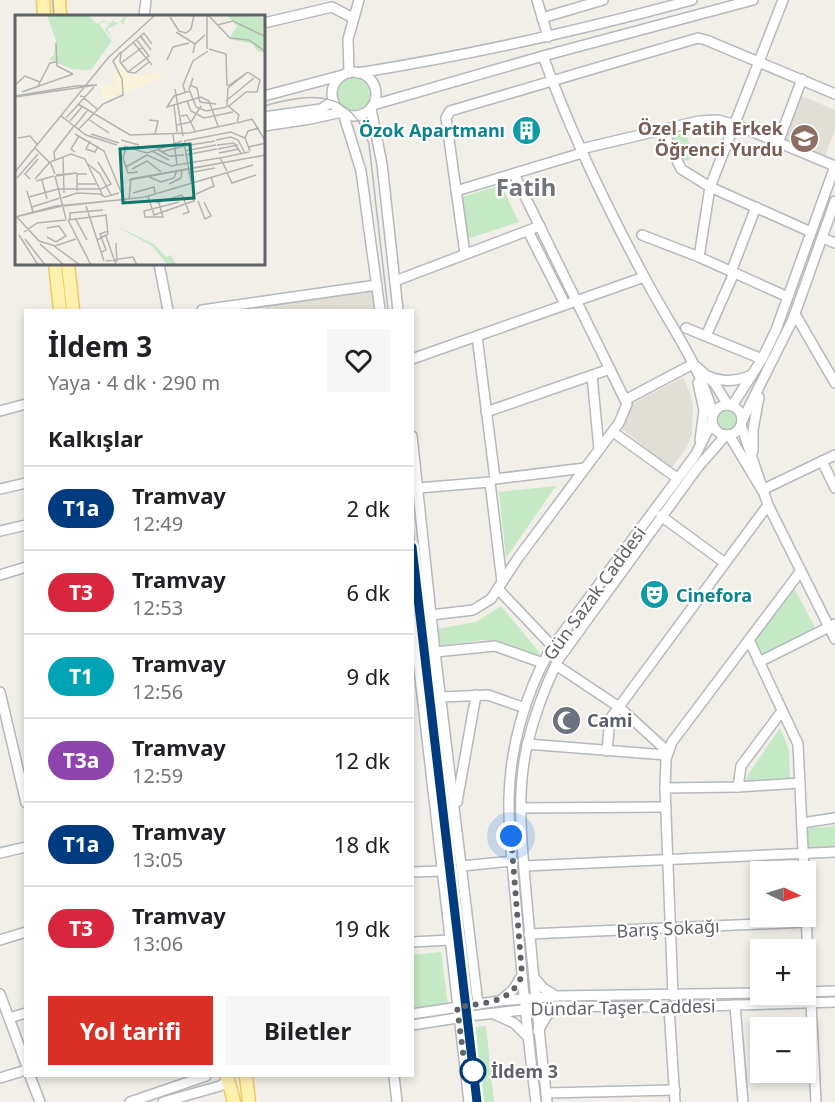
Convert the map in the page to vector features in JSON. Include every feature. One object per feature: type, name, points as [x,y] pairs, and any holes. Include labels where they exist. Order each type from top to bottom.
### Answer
[{"type":"main road","points":[[43,0],[44,15]]},
{"type":"main road","points":[[55,266],[60,309]]},
{"type":"main road","points":[[68,266],[73,309]]},
{"type":"main road","points":[[228,1078],[238,1083],[245,1077]]},
{"type":"main road","points":[[246,1077],[249,1102]]},
{"type":"main road","points":[[228,1078],[234,1102]]},
{"type":"street","points":[[144,15],[146,0]]},
{"type":"street","points":[[351,73],[348,39],[359,0]]},
{"type":"street","points":[[537,0],[548,37]]},
{"type":"street","points":[[542,18],[603,0]]},
{"type":"street","points":[[266,95],[351,73],[455,57],[548,37],[692,0]]},
{"type":"street","points":[[266,126],[342,112],[351,116],[359,115],[372,107],[543,56],[753,0]]},
{"type":"street","points":[[699,257],[710,187],[783,0]]},
{"type":"street","points":[[266,23],[332,7],[353,18]]},
{"type":"street","points":[[465,254],[446,114],[450,111],[693,39],[706,40],[835,93]]},
{"type":"street","points":[[543,56],[582,151],[644,277],[707,392],[715,430],[728,435],[762,490]]},
{"type":"street","points":[[380,309],[361,171],[342,112],[333,101],[335,83],[351,73],[370,79],[375,87],[376,96],[372,107],[382,164],[398,309]]},
{"type":"street","points":[[778,142],[802,79]]},
{"type":"street","points":[[266,117],[321,109],[333,101]]},
{"type":"street","points":[[456,191],[582,151],[705,120],[734,124],[835,166],[776,330],[762,359],[730,405],[720,406],[712,418]]},
{"type":"street","points":[[663,130],[681,169],[710,187],[812,232]]},
{"type":"street","points":[[431,615],[478,608],[492,599],[585,468],[620,423],[627,404],[514,174]]},
{"type":"street","points":[[728,435],[736,431],[741,423],[795,314],[835,201]]},
{"type":"street","points":[[706,336],[756,207]]},
{"type":"street","points":[[395,281],[540,226]]},
{"type":"street","points":[[528,231],[565,304]]},
{"type":"street","points":[[642,235],[699,257],[788,297]]},
{"type":"street","points":[[822,238],[835,243]]},
{"type":"street","points":[[159,266],[168,309]]},
{"type":"street","points":[[414,358],[644,277]]},
{"type":"street","points":[[209,309],[377,285]]},
{"type":"street","points":[[795,314],[835,383]]},
{"type":"street","points":[[686,328],[762,359]]},
{"type":"street","points":[[477,336],[493,480],[500,586],[552,647]]},
{"type":"street","points":[[693,363],[708,376],[730,405],[741,413],[741,423],[762,490],[800,572],[832,626],[835,639]]},
{"type":"street","points":[[625,400],[693,363]]},
{"type":"street","points":[[693,363],[704,410],[696,454]]},
{"type":"street","points":[[486,412],[610,369]]},
{"type":"street","points":[[708,376],[728,381],[752,375]]},
{"type":"street","points":[[592,376],[599,449]]},
{"type":"street","points":[[757,474],[753,452],[753,430],[764,379]]},
{"type":"street","points":[[0,411],[24,405]]},
{"type":"street","name":"Gün Sazak Caddesi","points":[[536,1102],[527,1036],[509,817],[510,781],[525,708],[552,647],[696,454],[712,418]]},
{"type":"street","points":[[613,432],[677,478]]},
{"type":"street","name":"Gün Sazak Caddesi","points":[[546,1098],[535,1003],[524,866],[521,786],[527,744],[547,683],[556,665],[661,516],[707,456],[728,435]]},
{"type":"street","points":[[414,453],[435,652],[478,1004]]},
{"type":"street","points":[[762,490],[835,455]]},
{"type":"street","points":[[822,461],[835,488]]},
{"type":"street","points":[[418,488],[585,468]]},
{"type":"street","points":[[0,489],[24,483]]},
{"type":"street","points":[[607,751],[610,719],[768,504]]},
{"type":"street","points":[[661,516],[725,563]]},
{"type":"street","points":[[0,531],[24,525]]},
{"type":"street","points":[[0,575],[24,568]]},
{"type":"street","points":[[673,996],[665,788],[667,753],[672,742],[800,572]]},
{"type":"street","points":[[759,662],[832,626]]},
{"type":"street","points":[[414,640],[417,699],[442,871],[468,1102]]},
{"type":"street","points":[[748,640],[798,744],[803,861]]},
{"type":"street","points":[[435,652],[495,646],[543,663]]},
{"type":"street","points":[[556,665],[619,707],[667,753]]},
{"type":"street","points":[[0,692],[24,794]]},
{"type":"street","points":[[455,813],[476,695]]},
{"type":"street","points":[[441,697],[488,695],[525,708]]},
{"type":"street","points":[[738,787],[741,766],[782,711]]},
{"type":"street","points":[[527,744],[607,751],[667,753]]},
{"type":"street","points":[[665,788],[800,783]]},
{"type":"street","points":[[521,808],[666,807]]},
{"type":"street","points":[[802,823],[835,818]]},
{"type":"street","points":[[0,853],[24,847]]},
{"type":"street","points":[[524,866],[835,852]]},
{"type":"street","points":[[462,866],[513,861]]},
{"type":"street","points":[[414,872],[442,871]]},
{"type":"street","name":"Barış Sokağı","points":[[530,934],[750,924]]},
{"type":"street","points":[[0,940],[24,933]]},
{"type":"street","points":[[414,942],[450,940]]},
{"type":"street","points":[[499,1001],[513,990],[522,975]]},
{"type":"street","points":[[533,975],[556,1001],[538,1031]]},
{"type":"street","points":[[816,992],[835,991]]},
{"type":"street","name":"Dündar Taşer Caddesi","points":[[414,1025],[491,1013],[524,1004],[556,1001],[750,993]]},
{"type":"street","points":[[0,994],[23,1052]]},
{"type":"street","name":"Dündar Taşer Caddesi","points":[[414,1014],[499,1001],[524,1004]]},
{"type":"street","name":"Dündar Taşer Caddesi","points":[[556,1001],[669,1007],[750,1005]]},
{"type":"street","name":"Dündar Taşer Caddesi","points":[[816,1003],[835,1002]]},
{"type":"street","points":[[735,1005],[743,1102]]},
{"type":"street","points":[[811,1005],[816,1102]]},
{"type":"street","points":[[669,1007],[675,1102]]},
{"type":"street","points":[[491,1013],[514,1023],[527,1036]]},
{"type":"street","points":[[9,1018],[24,1014]]},
{"type":"street","points":[[0,1078],[24,1071]]},
{"type":"street","points":[[30,1077],[40,1102]]},
{"type":"street","points":[[129,1102],[203,1077]]},
{"type":"street","points":[[394,1077],[394,1101]]},
{"type":"street","points":[[163,1102],[220,1086],[228,1078]]},
{"type":"street","points":[[546,1098],[675,1090]]},
{"type":"shaded area","name":"Özel Fatih Erkek Öğrenci Yurdu","points":[[793,92],[835,110],[835,129],[821,167],[773,146]]},
{"type":"shaded area","points":[[377,285],[380,309],[266,309],[264,301]]},
{"type":"shaded area","points":[[683,377],[693,405],[692,434],[687,447],[671,469],[620,427],[630,405]]},
{"type":"green space","points":[[354,78],[365,83],[370,94],[365,105],[354,110],[343,105],[338,94],[343,83]]},
{"type":"green space","points":[[685,132],[695,157],[678,164],[667,139]]},
{"type":"green space","points":[[501,185],[519,222],[467,239],[462,197]]},
{"type":"green space","points":[[727,411],[733,414],[736,420],[733,426],[727,429],[721,426],[718,420],[721,414]]},
{"type":"green space","points":[[556,486],[506,558],[499,492]]},
{"type":"green space","points":[[790,590],[795,590],[816,629],[759,658],[751,642]]},
{"type":"green space","points":[[501,606],[540,653],[538,657],[503,642],[483,640],[439,646],[437,629],[476,622]]},
{"type":"green space","points":[[780,728],[789,750],[790,781],[745,786],[747,776]]},
{"type":"green space","points":[[835,826],[835,851],[803,853],[802,829]]},
{"type":"green space","points":[[441,952],[448,1006],[414,1011],[414,955]]},
{"type":"green space","points":[[486,1026],[494,1102],[484,1102],[475,1027]]},
{"type":"tram line","points":[[53,0],[54,15]]},
{"type":"tram line","points":[[266,106],[298,99],[327,99],[340,104],[352,113],[361,126],[369,144],[388,309]]},
{"type":"tram line","points":[[414,537],[480,1102]]},
{"type":"tram line","name":"T1a","points":[[414,564],[477,1102]]},
{"type":"place","name":"Özok Apartmanı","points":[[526,130]]},
{"type":"place","name":"Özel Fatih Erkek Öğrenci Yurdu","points":[[804,138]]},
{"type":"place","name":"Cinefora","points":[[655,595]]},
{"type":"place","name":"Cami","points":[[566,720]]},
{"type":"place","name":"İldem 3","points":[[473,1071]]},
{"type":"district","name":"Fatih","points":[[526,186]]},
{"type":"route","points":[[473,1071],[464,1060],[457,1007],[499,1001],[510,994],[522,975],[511,836]]}]
